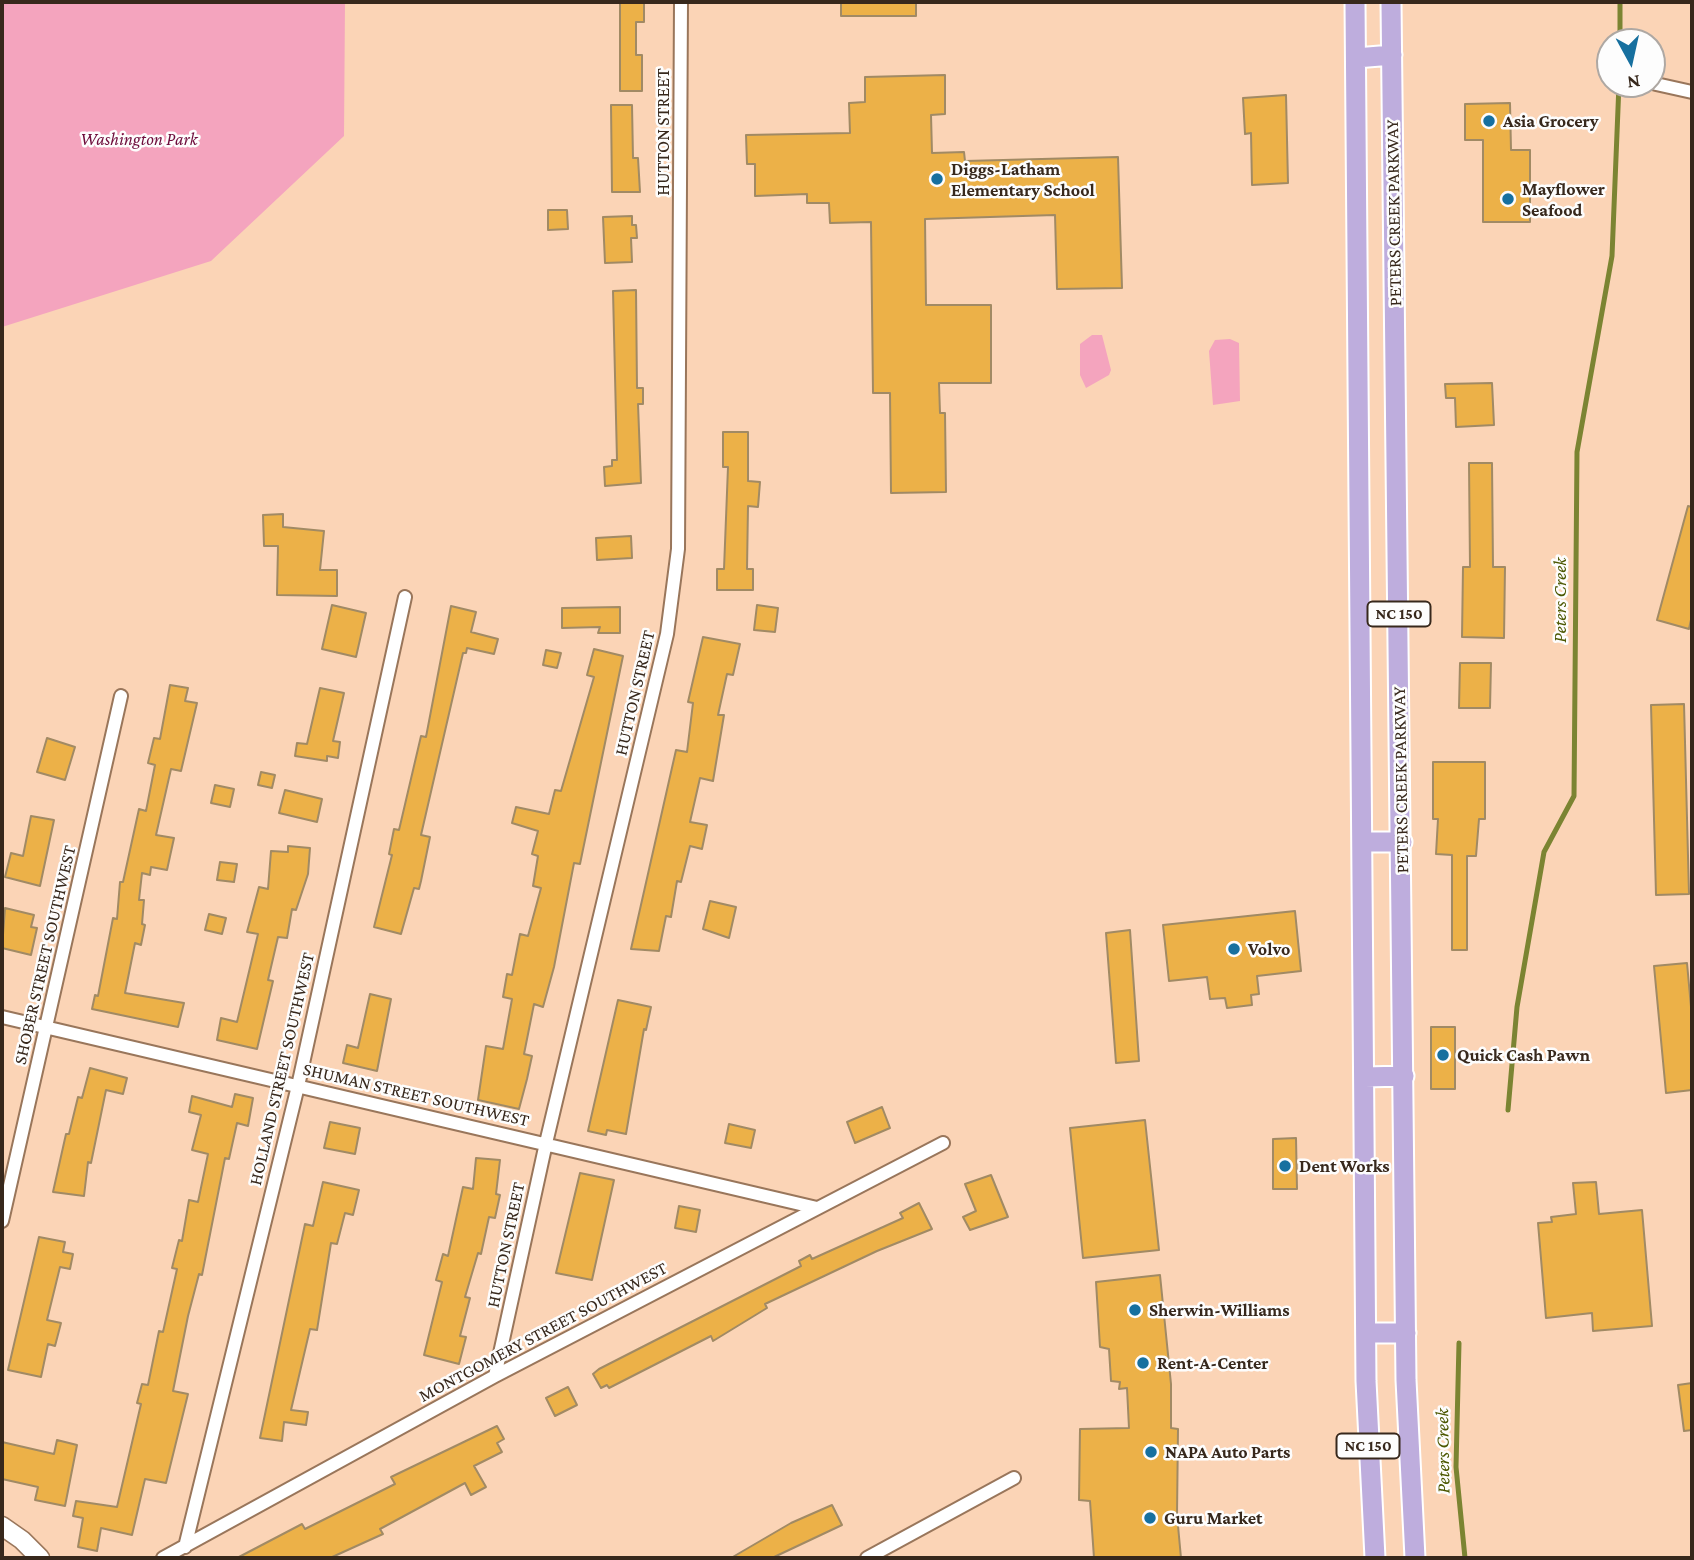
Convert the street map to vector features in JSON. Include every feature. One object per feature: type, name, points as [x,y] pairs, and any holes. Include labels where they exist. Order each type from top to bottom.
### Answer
[{"type":"main road","name":"PETERS CREEK PARKWAY","points":[[1355,2],[1366,1333],[1375,1558]]},
{"type":"main road","name":"PETERS CREEK PARKWAY","points":[[1391,2],[1406,1333],[1415,1558]]},
{"type":"main road","points":[[1356,58],[1392,55]]},
{"type":"main road","points":[[1363,842],[1402,842]]},
{"type":"main road","points":[[1365,1077],[1404,1076]]},
{"type":"main road","points":[[1366,1333],[1406,1333]]},
{"type":"street","name":"HUTTON STREET","points":[[495,1376],[546,1143],[667,634],[678,549],[681,2]]},
{"type":"street","points":[[1666,86],[1692,92]]},
{"type":"street","name":"HOLLAND STREET SOUTHWEST","points":[[185,1547],[298,1086],[405,597]]},
{"type":"street","name":"SHOBER STREET SOUTHWEST","points":[[2,1221],[121,696]]},
{"type":"street","name":"SHUMAN STREET SOUTHWEST","points":[[2,1017],[817,1208]]},
{"type":"street","name":"MONTGOMERY STREET SOUTHWEST","points":[[163,1558],[495,1376],[943,1143]]},
{"type":"street","points":[[867,1558],[1014,1478]]},
{"type":"street","points":[[2,1526],[22,1540],[40,1558]]},
{"type":"green space","name":"Washington Park","points":[[2,2],[345,2],[344,136],[211,261],[2,327]]},
{"type":"green space","points":[[1092,335],[1102,335],[1111,370],[1109,375],[1086,388],[1080,375],[1080,344]]},
{"type":"green space","points":[[1230,339],[1239,343],[1240,401],[1213,405],[1209,351],[1215,340]]},
{"type":"building","points":[[620,2],[644,2],[644,22],[636,22],[636,55],[642,55],[642,91],[620,91]]},
{"type":"building","points":[[841,2],[916,2],[916,16],[841,16]]},
{"type":"building","name":"Diggs-Latham Elementary School","points":[[945,75],[945,114],[931,115],[932,153],[964,152],[965,161],[1118,157],[1122,288],[1057,289],[1055,215],[925,219],[926,305],[991,305],[991,383],[939,383],[940,413],[945,413],[946,492],[891,493],[890,393],[873,393],[871,222],[830,223],[829,203],[807,203],[807,194],[755,196],[755,164],[747,164],[746,135],[850,133],[849,103],[865,102],[865,77]]},
{"type":"building","points":[[1286,95],[1288,183],[1252,185],[1251,133],[1245,134],[1243,98]]},
{"type":"building","points":[[1510,103],[1511,150],[1530,150],[1530,222],[1483,222],[1483,140],[1465,140],[1465,104]]},
{"type":"building","points":[[611,105],[632,105],[633,158],[638,158],[640,192],[612,192]]},
{"type":"building","points":[[548,210],[567,210],[568,229],[548,230]]},
{"type":"building","points":[[632,216],[637,238],[631,238],[632,262],[605,263],[603,217]]},
{"type":"building","points":[[636,290],[637,388],[643,388],[643,404],[638,404],[641,483],[605,486],[604,467],[612,466],[612,460],[617,460],[613,291]]},
{"type":"building","points":[[1492,383],[1494,425],[1456,427],[1455,398],[1446,398],[1445,384]]},
{"type":"building","points":[[723,432],[748,432],[748,481],[760,482],[758,507],[748,506],[747,569],[753,569],[753,590],[717,590],[717,569],[724,569],[728,467],[723,467]]},
{"type":"building","points":[[1469,463],[1492,463],[1493,567],[1505,567],[1504,638],[1462,637],[1463,567],[1470,567]]},
{"type":"building","points":[[1688,506],[1692,507],[1692,615],[1689,629],[1657,620]]},
{"type":"building","points":[[283,514],[283,527],[324,531],[320,570],[337,570],[337,596],[277,595],[278,546],[264,546],[263,515]]},
{"type":"building","points":[[631,536],[632,558],[597,560],[596,538]]},
{"type":"building","points":[[332,605],[366,613],[356,657],[322,649]]},
{"type":"building","points":[[757,605],[778,608],[775,632],[754,630]]},
{"type":"building","points":[[451,606],[476,612],[471,632],[498,639],[494,654],[467,648],[466,653],[463,653],[421,835],[430,837],[421,881],[419,889],[414,888],[401,934],[374,927],[392,855],[389,854],[394,829],[399,830],[421,736],[426,737]]},
{"type":"building","points":[[620,607],[620,633],[598,633],[600,627],[562,628],[562,608]]},
{"type":"building","points":[[703,637],[740,644],[733,675],[727,674],[718,715],[724,715],[713,781],[700,778],[690,822],[707,825],[702,849],[690,846],[681,882],[677,881],[671,917],[666,916],[659,951],[631,949],[676,750],[687,752],[693,703],[688,702]]},
{"type":"building","points":[[594,649],[623,656],[580,864],[574,863],[554,967],[543,1007],[534,1004],[524,1054],[532,1056],[519,1109],[478,1100],[486,1046],[503,1049],[512,999],[503,997],[507,974],[512,975],[520,934],[528,936],[541,888],[533,886],[538,856],[532,854],[538,831],[512,823],[516,807],[549,814],[555,790],[561,791],[594,677],[587,675]]},
{"type":"building","points":[[546,650],[561,653],[557,668],[543,665]]},
{"type":"building","points":[[1460,663],[1491,663],[1490,708],[1459,708]]},
{"type":"building","points":[[170,685],[188,688],[185,701],[197,703],[181,771],[171,769],[156,835],[174,838],[167,870],[151,867],[150,875],[142,873],[139,900],[144,900],[142,924],[145,925],[141,945],[135,943],[125,993],[184,1003],[178,1027],[92,1009],[95,995],[98,996],[113,918],[117,919],[120,882],[123,882],[139,809],[146,811],[155,765],[148,763],[154,738],[160,739]]},
{"type":"building","points":[[320,688],[344,693],[333,741],[340,742],[338,758],[327,756],[327,761],[295,756],[297,743],[307,744]]},
{"type":"building","points":[[1684,704],[1689,894],[1656,895],[1651,705]]},
{"type":"building","points":[[47,738],[75,747],[65,780],[37,772]]},
{"type":"building","points":[[1433,762],[1485,762],[1485,819],[1479,819],[1476,856],[1467,856],[1467,950],[1452,950],[1452,855],[1436,854],[1438,819],[1433,819]]},
{"type":"building","points":[[261,772],[275,775],[272,788],[258,785]]},
{"type":"building","points":[[215,785],[234,789],[230,807],[211,803]]},
{"type":"building","points":[[285,790],[322,799],[317,822],[279,813]]},
{"type":"building","points":[[31,816],[54,820],[40,886],[5,877],[11,853],[23,856]]},
{"type":"building","points":[[288,846],[310,848],[308,874],[296,910],[292,909],[287,938],[278,937],[268,980],[273,981],[257,1049],[217,1040],[221,1018],[237,1022],[258,934],[247,932],[259,887],[268,889],[271,851],[288,852]]},
{"type":"building","points":[[220,862],[237,864],[234,882],[217,880]]},
{"type":"building","points":[[710,901],[736,907],[729,938],[703,929]]},
{"type":"building","points":[[5,908],[34,915],[31,927],[37,928],[31,955],[2,948]]},
{"type":"building","points":[[1295,911],[1301,971],[1257,976],[1259,994],[1251,995],[1252,1005],[1227,1008],[1225,998],[1210,999],[1207,977],[1169,981],[1163,925]]},
{"type":"building","points":[[209,914],[226,918],[222,934],[205,930]]},
{"type":"building","points":[[1130,930],[1139,1061],[1116,1063],[1106,933]]},
{"type":"building","points":[[1687,963],[1692,1018],[1692,1090],[1666,1093],[1654,966]]},
{"type":"building","points":[[370,994],[391,999],[377,1071],[343,1063],[347,1045],[358,1048]]},
{"type":"building","points":[[618,1000],[651,1007],[646,1030],[644,1029],[626,1134],[607,1130],[606,1135],[588,1131]]},
{"type":"building","points":[[1431,1027],[1455,1027],[1455,1089],[1431,1089]]},
{"type":"building","points":[[90,1068],[127,1078],[123,1094],[106,1090],[91,1163],[88,1162],[84,1196],[53,1192],[66,1134],[69,1134],[78,1097],[82,1098]]},
{"type":"building","points":[[235,1094],[253,1098],[248,1126],[237,1123],[229,1159],[225,1158],[202,1275],[199,1274],[188,1316],[173,1391],[188,1394],[166,1483],[145,1479],[132,1535],[101,1528],[97,1551],[78,1547],[83,1518],[73,1516],[76,1501],[117,1507],[141,1404],[137,1403],[142,1384],[148,1385],[159,1331],[163,1332],[177,1269],[172,1268],[179,1240],[182,1241],[189,1200],[198,1202],[208,1154],[192,1150],[201,1115],[189,1112],[192,1096],[232,1107]]},
{"type":"building","points":[[882,1107],[890,1128],[855,1143],[847,1122]]},
{"type":"building","points":[[1145,1120],[1159,1250],[1083,1258],[1070,1128]]},
{"type":"building","points":[[330,1122],[360,1128],[355,1154],[324,1148]]},
{"type":"building","points":[[729,1124],[755,1130],[751,1148],[725,1143]]},
{"type":"building","points":[[1296,1138],[1297,1189],[1273,1189],[1273,1139]]},
{"type":"building","points":[[476,1158],[500,1160],[496,1194],[500,1195],[495,1218],[489,1217],[481,1254],[478,1253],[465,1297],[470,1298],[460,1336],[466,1337],[459,1364],[424,1355],[442,1282],[436,1280],[443,1254],[448,1256],[463,1187],[473,1189]]},
{"type":"building","points":[[580,1173],[614,1180],[592,1280],[556,1273]]},
{"type":"building","points":[[991,1175],[1008,1217],[970,1230],[963,1217],[976,1211],[965,1184]]},
{"type":"building","points":[[323,1182],[359,1190],[353,1215],[345,1213],[337,1244],[331,1243],[317,1330],[310,1329],[291,1410],[308,1412],[306,1425],[284,1422],[282,1441],[260,1438],[305,1224],[313,1226]]},
{"type":"building","points":[[1596,1182],[1599,1214],[1642,1210],[1652,1326],[1593,1331],[1592,1313],[1546,1318],[1538,1223],[1552,1222],[1551,1217],[1576,1214],[1573,1183]]},
{"type":"building","points":[[919,1203],[932,1229],[877,1251],[765,1304],[767,1308],[713,1341],[711,1336],[609,1388],[607,1385],[601,1388],[593,1374],[801,1266],[799,1261],[810,1255],[812,1259],[903,1218],[900,1213]]},
{"type":"building","points":[[679,1206],[700,1210],[696,1232],[675,1228]]},
{"type":"building","points":[[39,1237],[65,1242],[63,1252],[73,1254],[70,1269],[60,1267],[47,1320],[61,1323],[55,1346],[48,1344],[41,1377],[8,1370]]},
{"type":"building","points":[[1160,1275],[1171,1384],[1171,1428],[1178,1429],[1177,1515],[1181,1558],[1094,1558],[1090,1501],[1079,1500],[1080,1429],[1129,1428],[1127,1388],[1119,1389],[1120,1382],[1111,1381],[1109,1349],[1100,1347],[1096,1282]]},
{"type":"building","points":[[1692,1383],[1692,1430],[1684,1431],[1678,1385]]},
{"type":"building","points":[[568,1387],[577,1405],[555,1416],[546,1398]]},
{"type":"building","points":[[497,1426],[504,1439],[497,1443],[502,1452],[474,1466],[486,1487],[471,1495],[465,1483],[380,1529],[383,1534],[330,1558],[237,1558],[302,1524],[305,1529],[395,1484],[391,1477]]},
{"type":"building","points":[[57,1440],[77,1445],[65,1506],[35,1500],[38,1487],[2,1479],[2,1442],[54,1454]]},
{"type":"building","points":[[832,1505],[842,1525],[772,1558],[731,1558],[791,1523]]},
{"type":"waterway","name":"Peters Creek","points":[[1620,2],[1620,28]]},
{"type":"waterway","name":"Peters Creek","points":[[1508,1110],[1517,1007],[1544,852],[1574,796],[1577,452],[1612,256],[1618,98]]},
{"type":"waterway","name":"Peters Creek","points":[[1459,1343],[1456,1467],[1465,1558]]},
{"type":"place","name":"Asia Grocery","points":[[1489,121]]},
{"type":"place","name":"Diggs-Latham Elementary School","points":[[937,179]]},
{"type":"place","name":"Mayflower Seafood","points":[[1508,199]]},
{"type":"place","name":"Volvo","points":[[1234,949]]},
{"type":"place","name":"Quick Cash Pawn","points":[[1443,1055]]},
{"type":"place","name":"Dent Works","points":[[1285,1166]]},
{"type":"place","name":"Sherwin-Williams","points":[[1135,1310]]},
{"type":"place","name":"Rent-A-Center","points":[[1143,1363]]},
{"type":"place","name":"NAPA Auto Parts","points":[[1151,1452]]},
{"type":"place","name":"Guru Market","points":[[1150,1518]]}]
